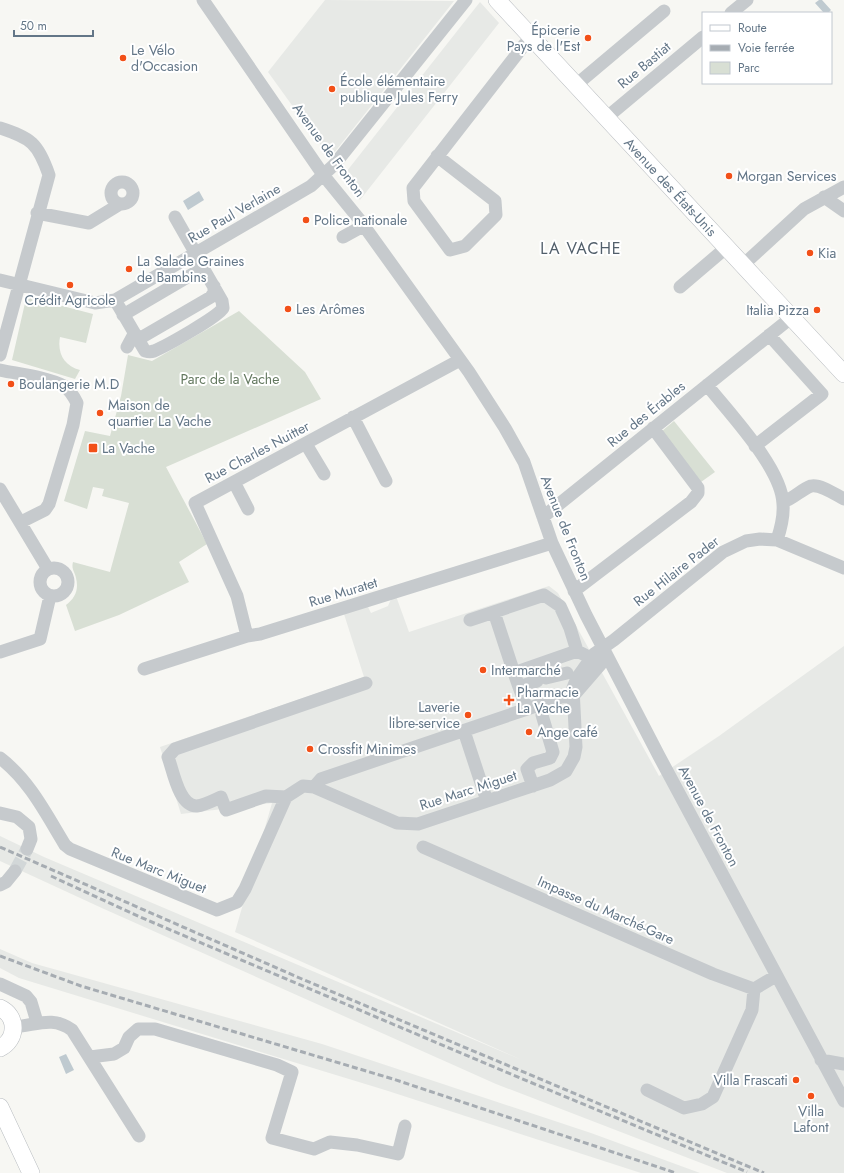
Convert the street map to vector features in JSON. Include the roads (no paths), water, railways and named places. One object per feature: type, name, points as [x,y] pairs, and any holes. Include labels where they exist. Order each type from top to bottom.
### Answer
[{"type":"main road","name":"Avenue des États-Unis","points":[[497,0],[844,374]]},
{"type":"main road","points":[[0,1008],[8,1014],[13,1027],[11,1038],[0,1048]]},
{"type":"main road","points":[[0,1107],[31,1173]]},
{"type":"street","name":"Avenue de Fronton","points":[[203,0],[324,176],[363,226],[488,399],[524,462],[542,517],[574,591],[598,652],[821,1060],[840,1085],[844,1101]]},
{"type":"street","name":"Rue Paul Verlaine","points":[[0,280],[96,303],[115,300],[311,186],[324,176],[466,0]]},
{"type":"street","points":[[733,12],[747,0]]},
{"type":"street","points":[[576,86],[664,11]]},
{"type":"street","points":[[437,156],[495,201],[496,215],[465,246],[450,250],[414,201],[413,188],[437,156],[532,38]]},
{"type":"street","name":"Rue Bastiat","points":[[606,118],[702,38]]},
{"type":"street","points":[[0,128],[32,141],[44,159],[49,175],[37,213],[20,285],[0,355]]},
{"type":"street","points":[[743,265],[804,209],[844,187]]},
{"type":"street","points":[[824,197],[844,211]]},
{"type":"street","points":[[37,213],[89,223],[120,204]]},
{"type":"street","points":[[115,300],[123,315],[132,340],[143,350],[148,352],[153,352],[219,314],[223,308],[223,305],[175,217]]},
{"type":"street","points":[[342,237],[363,226]]},
{"type":"street","points":[[680,287],[727,247]]},
{"type":"street","points":[[123,315],[203,268]]},
{"type":"street","points":[[132,340],[211,297],[214,292],[214,286]]},
{"type":"street","name":"Rue des Érables","points":[[542,517],[792,317]]},
{"type":"street","points":[[755,446],[822,394],[769,335]]},
{"type":"street","name":"Rue Charles Nuitter","points":[[247,636],[237,596],[195,503],[460,360]]},
{"type":"street","points":[[0,370],[38,378],[64,386],[71,393],[77,403],[73,425],[50,504],[45,510],[21,522]]},
{"type":"street","points":[[707,385],[755,446],[776,478],[783,502],[783,521],[777,540],[844,568]]},
{"type":"street","points":[[353,417],[386,481]]},
{"type":"street","points":[[574,591],[691,502],[698,493],[698,488],[653,428]]},
{"type":"street","points":[[306,444],[324,474]]},
{"type":"street","points":[[234,482],[248,509]]},
{"type":"street","points":[[783,502],[811,486],[817,486],[844,499]]},
{"type":"street","points":[[0,488],[48,569]]},
{"type":"street","name":"Rue Hilaire Pader","points":[[598,652],[723,552],[746,541],[760,539],[777,540]]},
{"type":"street","name":"Rue Muratet","points":[[144,669],[552,542]]},
{"type":"street","points":[[48,569],[60,569],[67,575],[68,584],[63,593],[50,596],[42,590],[40,581],[41,576],[48,569]]},
{"type":"street","points":[[470,620],[544,595],[560,606],[570,628],[577,651]]},
{"type":"street","points":[[0,652],[40,639],[50,596]]},
{"type":"street","points":[[494,612],[526,709]]},
{"type":"street","points":[[366,683],[175,749],[168,757],[182,798],[188,803],[197,806],[222,797],[226,810],[266,796],[286,797],[303,786],[314,787],[321,779],[561,697],[573,696],[600,665],[598,652],[587,655],[577,651],[514,672]]},
{"type":"street","points":[[519,687],[567,673]]},
{"type":"street","name":"Rue Marc Miguet","points":[[314,787],[397,822],[418,824],[533,786],[559,776],[571,764],[576,747],[573,696]]},
{"type":"street","points":[[533,786],[528,769],[533,763],[550,758],[553,752],[542,715]]},
{"type":"street","points":[[464,731],[487,801]]},
{"type":"street","name":"Rue Marc Miguet","points":[[0,758],[29,787],[44,808],[65,845],[70,849],[217,910],[237,902],[245,889],[286,797]]},
{"type":"street","points":[[0,813],[17,817],[29,827],[31,839],[27,849]]},
{"type":"street","name":"Impasse du Marché-Gare","points":[[423,847],[713,974],[754,988]]},
{"type":"street","points":[[0,886],[6,882],[15,871]]},
{"type":"street","points":[[647,1090],[684,1108],[702,1104],[713,1097],[752,1010],[754,988],[776,976]]},
{"type":"street","points":[[0,984],[26,996],[31,1002],[37,1022]]},
{"type":"street","points":[[13,1027],[51,1021],[67,1026],[72,1030],[139,1136]]},
{"type":"street","points":[[90,1057],[114,1054],[124,1048],[129,1037],[138,1030],[155,1029],[277,1065],[292,1072],[272,1138],[314,1149],[330,1142],[357,1145],[398,1154],[406,1126]]},
{"type":"street","points":[[821,1060],[844,1064]]},
{"type":"tunnel","points":[[15,871],[27,849]]},
{"type":"railway","points":[[0,847],[302,979],[764,1173]]},
{"type":"railway","points":[[51,876],[140,917],[513,1075],[747,1172]]},
{"type":"railway","points":[[0,956],[81,986],[393,1079],[676,1173]]},
{"type":"place","name":"Épicerie Pays de l'Est","points":[[588,38]]},
{"type":"place","name":"Le Vélo d'Occasion","points":[[123,58]]},
{"type":"place","name":"École élémentaire publique Jules Ferry","points":[[332,89]]},
{"type":"place","name":"Morgan Services","points":[[729,176]]},
{"type":"place","name":"Police nationale","points":[[306,220]]},
{"type":"place","name":"Kia","points":[[810,253]]},
{"type":"place","name":"La Salade Graines de Bambins","points":[[129,269]]},
{"type":"place","name":"Crédit Agricole","points":[[70,285]]},
{"type":"place","name":"Les Arômes","points":[[288,309]]},
{"type":"place","name":"Italia Pizza","points":[[817,310]]},
{"type":"place","name":"Boulangerie M.D","points":[[11,384]]},
{"type":"place","name":"Maison de quartier La Vache","points":[[100,413]]},
{"type":"place","name":"La Vache","points":[[93,448]]},
{"type":"place","name":"Intermarché","points":[[483,670]]},
{"type":"place","name":"Pharmacie La Vache","points":[[509,700]]},
{"type":"place","name":"Laverie libre-service","points":[[468,715]]},
{"type":"place","name":"Ange café","points":[[529,732]]},
{"type":"place","name":"Crossfit Minimes","points":[[310,749]]},
{"type":"place","name":"Villa Frascati","points":[[796,1080]]},
{"type":"place","name":"Villa Lafont","points":[[811,1096]]},
{"type":"district","name":"LA VACHE","points":[[581,248]]},
{"type":"park label","name":"Parc de la Vache","points":[[230,379]]}]
